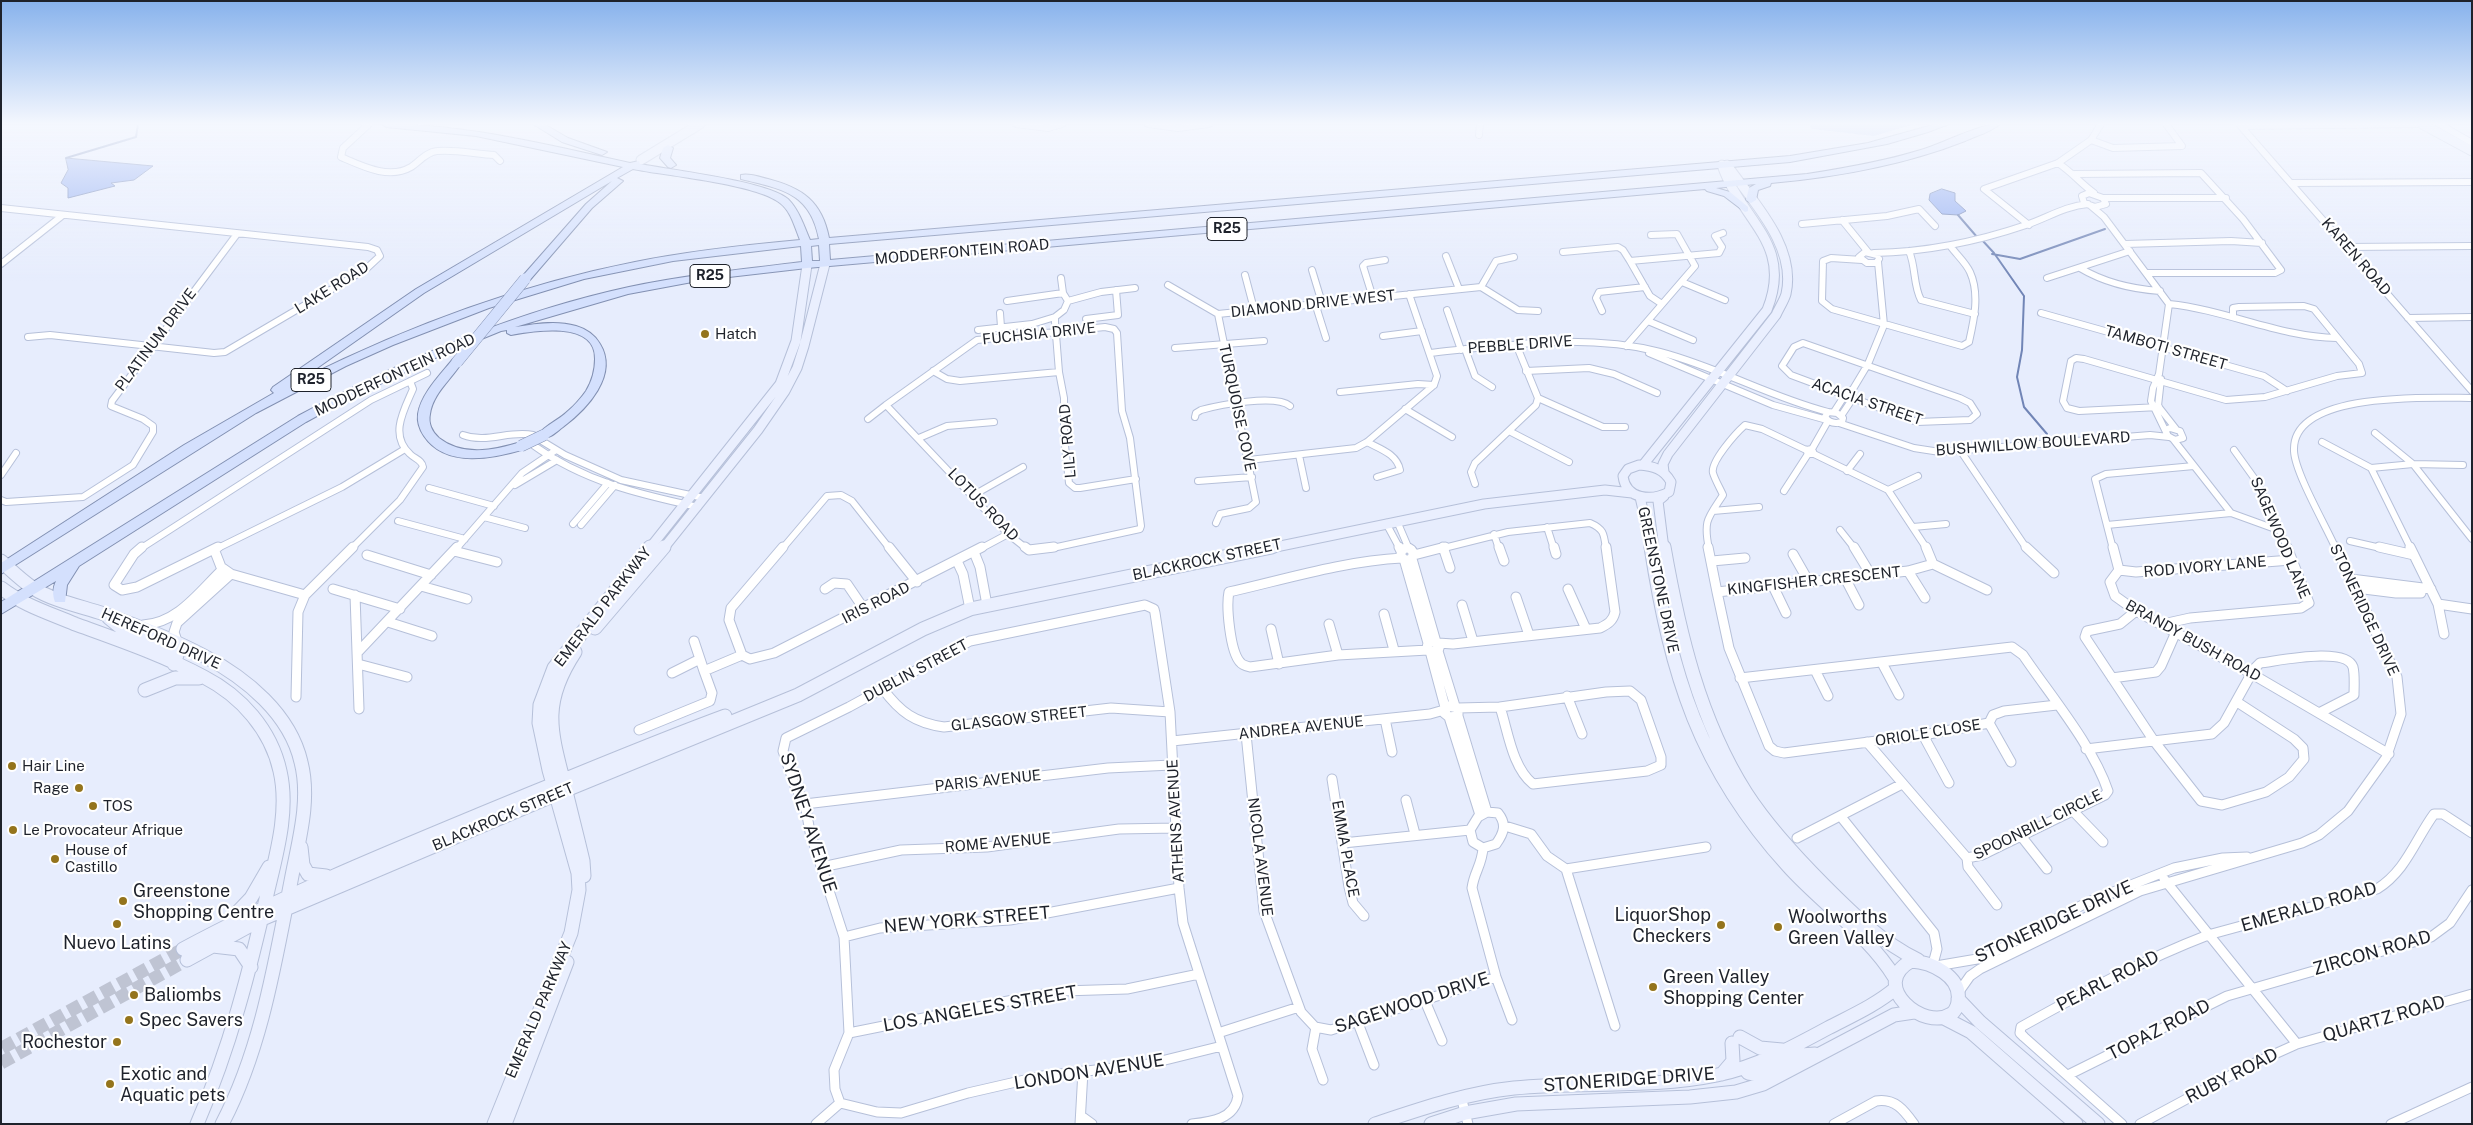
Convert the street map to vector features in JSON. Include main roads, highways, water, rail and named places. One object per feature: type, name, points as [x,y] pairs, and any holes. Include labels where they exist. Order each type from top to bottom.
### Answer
[{"type":"main road","points":[[251,410],[420,291],[614,176]]},
{"type":"main road","points":[[431,355],[473,343],[517,330],[555,327],[571,328],[589,336],[600,348],[602,355],[598,382],[578,410],[539,437],[497,452],[464,453],[449,449],[430,436],[424,422],[424,413],[432,395],[457,362],[473,343],[525,279],[589,206],[624,176]]},
{"type":"main road","points":[[696,176],[757,188],[783,200],[792,210],[806,243],[807,265]]},
{"type":"main road","points":[[740,176],[787,186],[807,200],[817,215],[826,241],[826,264]]},
{"type":"main road","name":"MODDERFONTEIN ROAD","points":[[3,565],[251,410],[347,361],[428,326],[545,287],[589,275],[671,258],[826,241],[1589,176]]},
{"type":"main road","name":"MODDERFONTEIN ROAD","points":[[1,609],[302,419],[344,396],[431,355],[497,329],[599,298],[703,277],[807,265],[1617,195],[1802,176]]},
{"type":"main road","points":[[1751,200],[1752,191],[1758,186],[1804,176]]},
{"type":"main road","points":[[1617,195],[1716,190],[1731,196],[1745,209]]},
{"type":"main road","points":[[60,598],[58,589],[61,582],[80,559]]},
{"type":"water","points":[[64,176],[139,176],[134,180],[111,183],[115,186],[68,198],[68,188],[61,183]]},
{"type":"water","points":[[1942,189],[1955,193],[1955,201],[1966,211],[1958,215],[1942,214],[1929,200],[1930,194]]},
{"type":"waterway","points":[[1958,215],[1977,237]]},
{"type":"waterway","points":[[1995,255],[2020,259],[2105,229]]},
{"type":"waterway","points":[[1982,240],[1995,255]]},
{"type":"waterway","points":[[1995,255],[2024,296],[2022,350],[2017,377],[2024,407],[2047,434]]},
{"type":"tunnel","points":[[2,1048],[183,949]]},
{"type":"tunnel","points":[[1,1063],[187,960]]},
{"type":"place","name":"Hatch","points":[[705,334]]},
{"type":"place","name":"Hair Line","points":[[12,766]]},
{"type":"place","name":"Rage","points":[[79,788]]},
{"type":"place","name":"TOS","points":[[93,806]]},
{"type":"place","name":"Le Provocateur Afrique","points":[[13,830]]},
{"type":"place","name":"House of Castillo","points":[[55,859]]},
{"type":"place","name":"Greenstone Shopping Centre","points":[[123,901]]},
{"type":"place","name":"Nuevo Latins","points":[[117,924]]},
{"type":"place","name":"LiquorShop Checkers","points":[[1721,925]]},
{"type":"place","name":"Woolworths Green Valley","points":[[1778,927]]},
{"type":"place","name":"Green Valley Shopping Center","points":[[1653,987]]},
{"type":"place","name":"Baliombs","points":[[134,995]]},
{"type":"place","name":"Spec Savers","points":[[129,1020]]},
{"type":"place","name":"Rochestor","points":[[117,1042]]},
{"type":"place","name":"Exotic and Aquatic pets","points":[[110,1084]]}]
